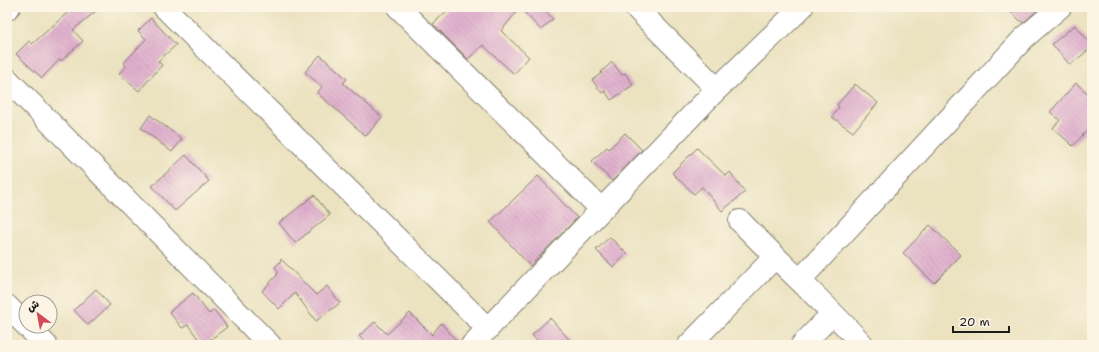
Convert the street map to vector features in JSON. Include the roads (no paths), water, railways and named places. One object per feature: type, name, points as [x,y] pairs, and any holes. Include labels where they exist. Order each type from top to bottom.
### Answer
[{"type":"street","points":[[164,7],[488,329]]},
{"type":"street","points":[[398,7],[602,209]]},
{"type":"street","points":[[635,7],[717,89]]},
{"type":"street","points":[[472,345],[717,89],[802,7]]},
{"type":"street","points":[[800,280],[1024,38],[1060,7]]},
{"type":"street","points":[[7,79],[270,345]]},
{"type":"street","points":[[740,221],[863,345]]},
{"type":"street","points":[[689,345],[775,257]]},
{"type":"street","points":[[7,306],[18,316]]},
{"type":"street","points":[[802,345],[832,314]]},
{"type":"street","points":[[36,334],[46,345]]}]
